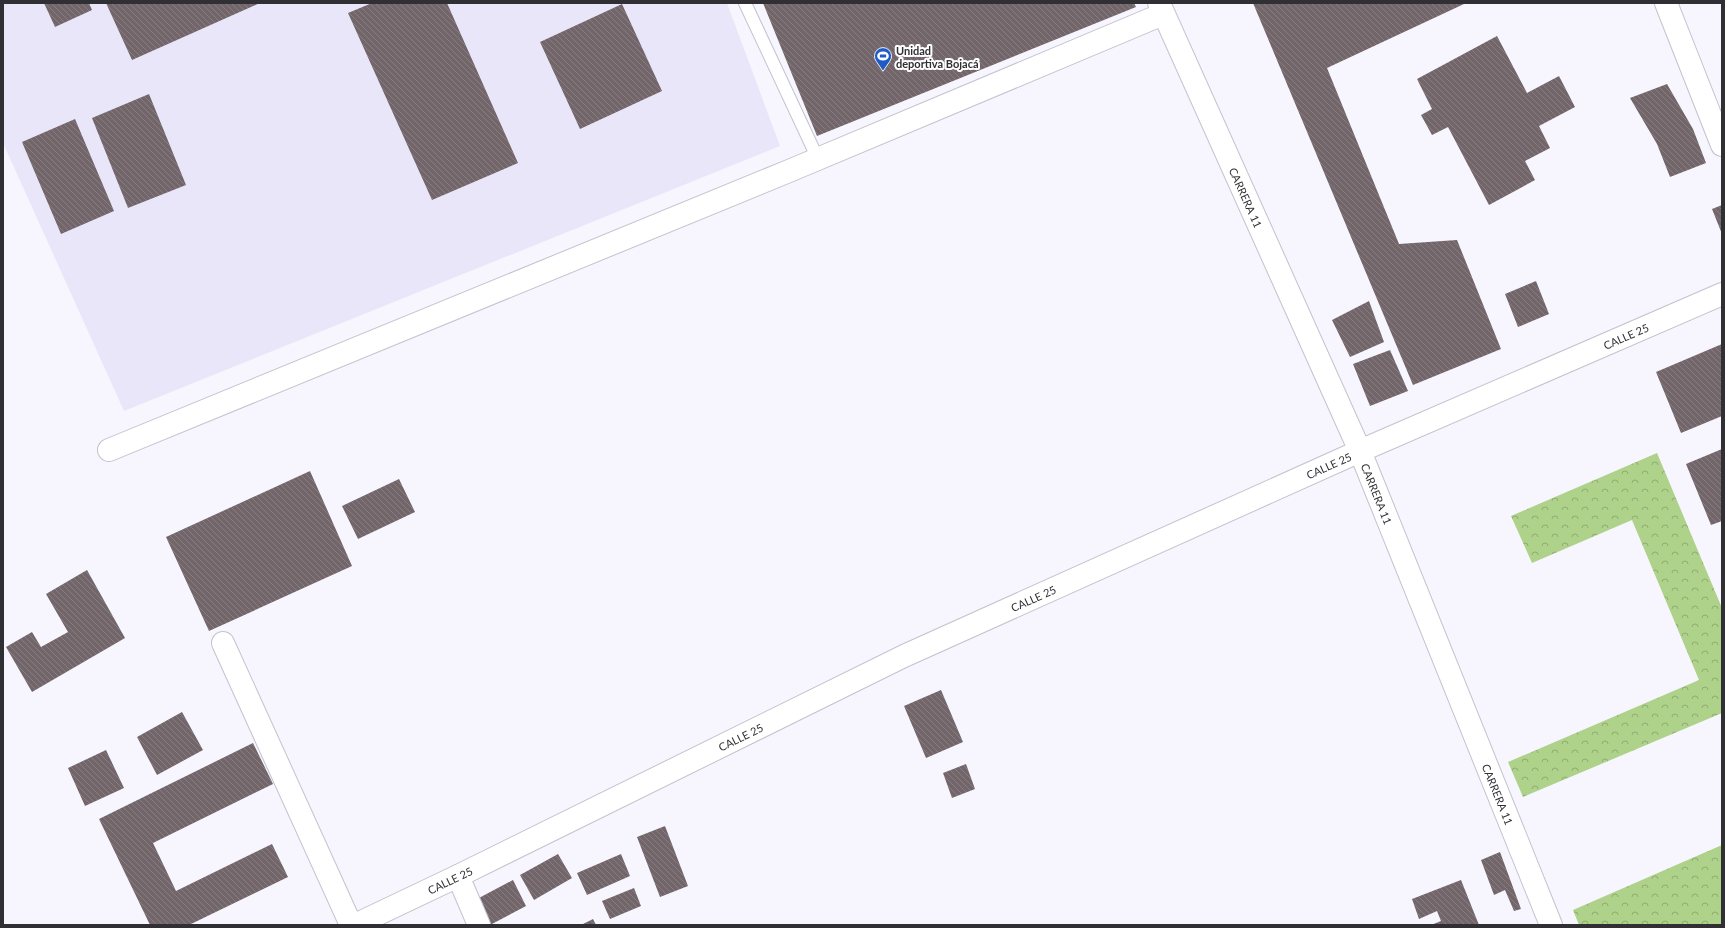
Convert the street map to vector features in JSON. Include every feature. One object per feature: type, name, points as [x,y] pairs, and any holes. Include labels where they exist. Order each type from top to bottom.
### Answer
[{"type":"street","points":[[1666,3],[1722,145]]},
{"type":"street","points":[[109,450],[818,159],[1161,8]]},
{"type":"street","name":"CARRERA 11","points":[[1161,8],[1360,451],[1551,925]]},
{"type":"street","name":"CALLE 25","points":[[355,925],[458,876],[904,656],[1360,451],[1722,294]]},
{"type":"street","points":[[223,643],[351,925]]},
{"type":"street","points":[[458,876],[479,925]]},
{"type":"lane","points":[[745,3],[818,159]]},
{"type":"shaded area","points":[[3,3],[727,3],[780,146],[124,411],[3,143]]},
{"type":"green space","points":[[1657,453],[1722,608],[1722,713],[1523,797],[1508,762],[1699,680],[1632,520],[1532,563],[1511,516]]},
{"type":"green space","points":[[1722,845],[1722,925],[1579,925],[1573,910]]},
{"type":"building","points":[[44,3],[89,3],[92,10],[55,27]]},
{"type":"building","points":[[106,3],[260,3],[132,60]]},
{"type":"building","points":[[372,3],[447,3],[518,163],[432,200],[348,13]]},
{"type":"building","name":"Unidad deportiva Bojacá","points":[[763,3],[1134,3],[1136,7],[817,136]]},
{"type":"building","points":[[1253,3],[1464,4],[1327,68],[1399,244],[1457,240],[1501,349],[1413,385]]},
{"type":"building","points":[[622,4],[662,91],[580,129],[540,42]]},
{"type":"building","points":[[1497,36],[1527,93],[1559,76],[1575,107],[1539,126],[1550,148],[1525,161],[1535,180],[1489,205],[1448,127],[1432,135],[1421,115],[1432,109],[1417,79]]},
{"type":"building","points":[[1667,84],[1693,129],[1706,163],[1670,177],[1657,144],[1630,98]]},
{"type":"building","points":[[149,94],[186,185],[128,208],[92,118]]},
{"type":"building","points":[[75,119],[114,211],[61,234],[22,142]]},
{"type":"building","points":[[1722,205],[1722,234],[1712,209]]},
{"type":"building","points":[[1536,281],[1549,314],[1518,327],[1505,294]]},
{"type":"building","points":[[1369,301],[1384,342],[1350,357],[1332,320]]},
{"type":"building","points":[[1722,344],[1722,416],[1681,433],[1656,372]]},
{"type":"building","points":[[1390,350],[1408,391],[1370,406],[1353,364]]},
{"type":"building","points":[[1722,449],[1722,521],[1711,525],[1686,464]]},
{"type":"building","points":[[310,471],[352,566],[209,631],[166,537]]},
{"type":"building","points":[[399,479],[415,512],[358,539],[342,506]]},
{"type":"building","points":[[87,570],[125,638],[32,692],[6,647],[32,632],[41,647],[68,632],[46,594]]},
{"type":"building","points":[[941,690],[963,742],[926,758],[904,706]]},
{"type":"building","points":[[182,712],[203,750],[157,775],[137,737]]},
{"type":"building","points":[[253,743],[273,784],[153,843],[176,891],[272,844],[288,877],[189,925],[150,925],[99,819]]},
{"type":"building","points":[[106,750],[124,788],[85,806],[68,768]]},
{"type":"building","points":[[966,764],[975,789],[952,798],[943,773]]},
{"type":"building","points":[[665,826],[688,886],[660,897],[637,837]]},
{"type":"building","points":[[1500,852],[1521,909],[1514,911],[1505,890],[1494,895],[1481,860]]},
{"type":"building","points":[[558,854],[572,878],[534,900],[520,875]]},
{"type":"building","points":[[621,854],[630,876],[587,895],[577,873]]},
{"type":"building","points":[[513,880],[526,906],[490,925],[477,899]]},
{"type":"building","points":[[1461,880],[1479,925],[1431,925],[1441,921],[1437,911],[1419,919],[1412,899]]},
{"type":"building","points":[[634,888],[641,906],[610,919],[602,901]]},
{"type":"building","points":[[593,919],[596,925],[581,925]]},
{"type":"place","name":"Unidad deportiva Bojacá","points":[[883,71]]}]
